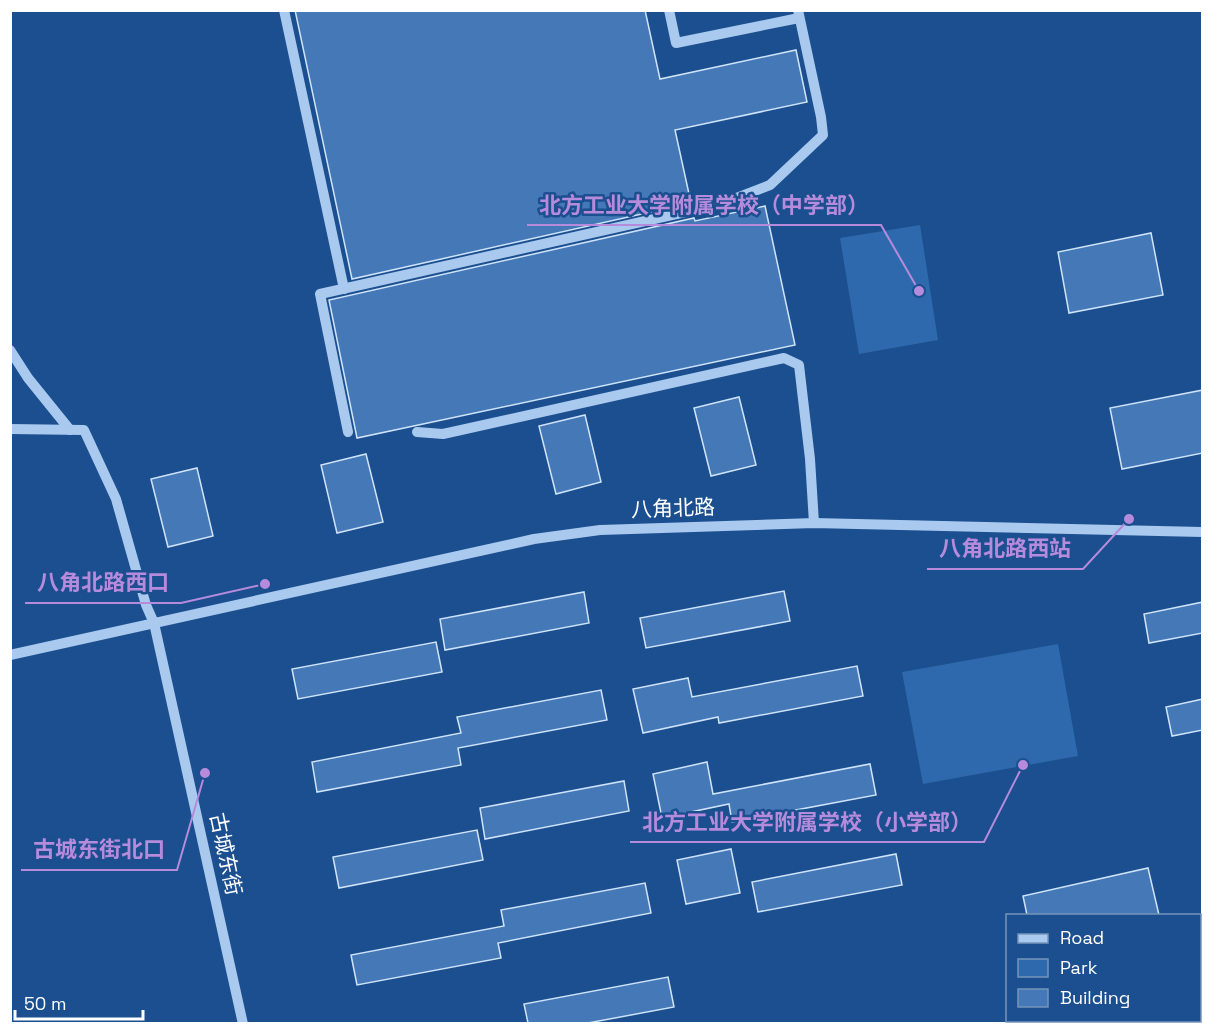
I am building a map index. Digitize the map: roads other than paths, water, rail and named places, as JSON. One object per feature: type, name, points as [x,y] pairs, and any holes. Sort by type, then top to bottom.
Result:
[{"type":"street","points":[[284,10],[344,289]]},
{"type":"street","points":[[348,432],[320,294],[721,204],[770,184],[823,135],[822,117],[798,14],[676,43],[669,10]]},
{"type":"street","points":[[10,350],[28,378],[70,430]]},
{"type":"street","points":[[417,432],[443,434],[784,358],[799,365],[810,459],[814,523]]},
{"type":"street","points":[[10,429],[70,430]]},
{"type":"street","name":"古城东街","points":[[70,430],[84,430],[116,499],[146,605],[154,623],[243,1023]]},
{"type":"street","name":"八角北路","points":[[10,655],[534,539],[600,530],[814,523],[1203,532]]},
{"type":"place","name":"北方工业大学附属学校（中学部）","points":[[919,291]]},
{"type":"place","name":"八角北路西站","points":[[1129,519]]},
{"type":"place","name":"八角北路西口","points":[[265,584]]},
{"type":"place","name":"北方工业大学附属学校（小学部）","points":[[1023,765]]},
{"type":"place","name":"古城东街北口","points":[[205,773]]}]
